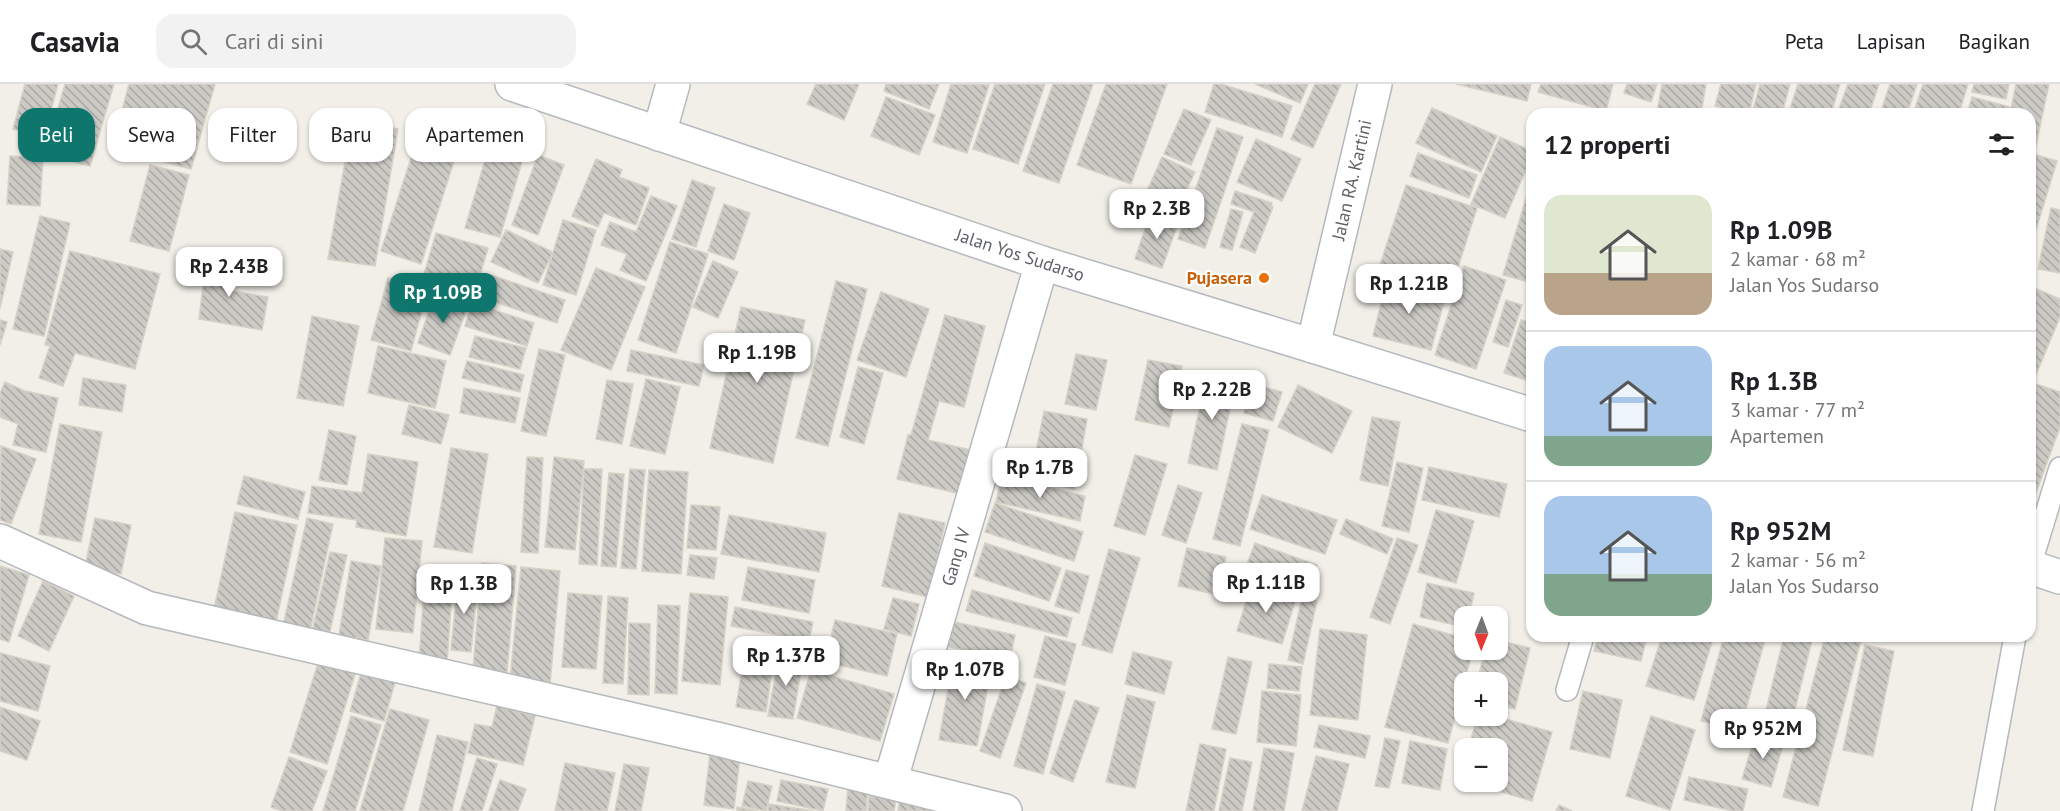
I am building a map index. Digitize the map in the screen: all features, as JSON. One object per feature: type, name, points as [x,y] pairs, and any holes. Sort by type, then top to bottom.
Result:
[{"type":"street","name":"Jalan Yos Sudarso","points":[[512,84],[1042,263],[1526,413]]},
{"type":"street","points":[[659,134],[673,84]]},
{"type":"street","name":"Jalan RA. Kartini","points":[[1313,346],[1375,84]]},
{"type":"street","name":"Gang IV","points":[[890,782],[1042,263]]},
{"type":"street","points":[[0,541],[147,608],[721,740],[1005,811]]},
{"type":"street","points":[[2036,569],[2060,577]]},
{"type":"lane","points":[[2036,547],[2060,468]]},
{"type":"lane","points":[[1567,690],[1581,642]]},
{"type":"lane","points":[[1983,811],[2014,642]]},
{"type":"building","points":[[25,84],[58,84],[52,108],[19,108]]},
{"type":"building","points":[[65,84],[114,84],[95,149],[95,108],[58,108]]},
{"type":"building","points":[[129,84],[215,84],[196,151],[196,108],[123,108]]},
{"type":"building","points":[[816,84],[859,84],[844,120],[807,104]]},
{"type":"building","points":[[886,84],[939,84],[929,109],[884,91]]},
{"type":"building","points":[[951,84],[989,85],[967,153],[933,142]]},
{"type":"building","points":[[995,84],[1045,84],[1018,164],[973,149]]},
{"type":"building","points":[[1053,84],[1093,84],[1059,183],[1023,171]]},
{"type":"building","points":[[1106,84],[1167,84],[1131,184],[1077,165]]},
{"type":"building","points":[[1214,84],[1221,84],[1292,106],[1282,137],[1205,112]]},
{"type":"building","points":[[1255,84],[1308,84],[1300,103]]},
{"type":"building","points":[[1315,84],[1341,84],[1313,148],[1291,139]]},
{"type":"building","points":[[1456,84],[1531,84],[1527,101]]},
{"type":"building","points":[[1541,84],[1613,84],[1607,108],[1595,108],[1538,92]]},
{"type":"building","points":[[1627,84],[1657,84],[1651,102],[1624,93]]},
{"type":"building","points":[[1662,84],[1706,84],[1702,108],[1658,108]]},
{"type":"building","points":[[1721,84],[1756,84],[1750,108],[1715,106]]},
{"type":"building","points":[[1760,84],[1790,84],[1784,108],[1754,108]]},
{"type":"building","points":[[1798,84],[1840,84],[1833,108],[1790,108]]},
{"type":"building","points":[[1848,84],[1879,84],[1871,108],[1839,108]]},
{"type":"building","points":[[1890,84],[1917,84],[1909,108],[1882,108]]},
{"type":"building","points":[[1923,84],[1968,84],[1961,108],[1915,108]]},
{"type":"building","points":[[1974,84],[2009,84],[2006,99],[1972,92]]},
{"type":"building","points":[[2016,84],[2049,84],[2036,145],[2036,108],[2011,108]]},
{"type":"building","points":[[886,97],[935,115],[919,155],[871,136]]},
{"type":"building","points":[[1972,97],[2010,107],[2010,108],[1969,108]]},
{"type":"building","points":[[1432,108],[1497,136],[1481,172],[1416,143]]},
{"type":"building","points":[[1184,109],[1211,120],[1191,165],[1164,154]]},
{"type":"building","points":[[18,110],[18,130],[13,129]]},
{"type":"building","points":[[393,128],[398,129],[393,159]]},
{"type":"building","points":[[1217,128],[1243,137],[1205,248],[1178,239]]},
{"type":"building","points":[[1500,137],[1526,148],[1526,170],[1505,218],[1471,204]]},
{"type":"building","points":[[1256,139],[1301,159],[1282,201],[1237,182]]},
{"type":"building","points":[[1418,153],[1477,175],[1469,198],[1410,176]]},
{"type":"building","points":[[2036,155],[2057,161],[2036,230]]},
{"type":"building","points":[[10,156],[18,156],[18,162],[43,162],[40,206],[7,204]]},
{"type":"building","points":[[1162,157],[1195,172],[1175,214],[1143,200]]},
{"type":"building","points":[[545,158],[564,165],[538,235],[512,225],[535,162],[545,162]]},
{"type":"building","points":[[596,159],[622,170],[619,177],[649,188],[636,225],[604,213],[598,227],[572,216]]},
{"type":"building","points":[[75,162],[91,162],[90,166]]},
{"type":"building","points":[[165,162],[193,162],[191,169]]},
{"type":"building","points":[[345,162],[392,162],[375,266],[328,259]]},
{"type":"building","points":[[410,162],[454,162],[421,264],[381,251]]},
{"type":"building","points":[[484,162],[522,162],[500,237],[465,228]]},
{"type":"building","points":[[150,165],[189,175],[169,251],[130,241]]},
{"type":"building","points":[[692,180],[715,188],[696,247],[672,239]]},
{"type":"building","points":[[1406,185],[1477,208],[1451,289],[1380,265]]},
{"type":"building","points":[[1235,191],[1272,203],[1271,207],[1273,207],[1255,253],[1240,247],[1254,212],[1231,204]]},
{"type":"building","points":[[651,196],[677,206],[646,281],[620,270],[627,254],[601,245],[610,222],[636,232]]},
{"type":"building","points":[[1526,198],[1526,281],[1503,275]]},
{"type":"building","points":[[724,204],[750,213],[734,260],[708,251]]},
{"type":"building","points":[[2051,208],[2060,210],[2060,273],[2038,269]]},
{"type":"building","points":[[1231,209],[1243,212],[1232,250],[1220,247]]},
{"type":"building","points":[[1151,211],[1179,221],[1162,268],[1135,259]]},
{"type":"building","points":[[40,216],[70,223],[44,336],[13,329]]},
{"type":"building","points":[[563,220],[596,230],[576,295],[543,285]]},
{"type":"building","points":[[506,230],[553,252],[538,283],[491,262]]},
{"type":"building","points":[[436,233],[488,248],[474,296],[422,281]]},
{"type":"building","points":[[670,242],[708,254],[676,353],[638,340]]},
{"type":"building","points":[[0,249],[13,252],[0,308]]},
{"type":"building","points":[[70,251],[160,274],[135,369],[75,353],[63,386],[39,378],[50,346],[45,345]]},
{"type":"building","points":[[207,253],[230,256],[226,290],[268,297],[262,330],[199,319]]},
{"type":"building","points":[[713,261],[738,272],[718,318],[693,307]]},
{"type":"building","points":[[1464,266],[1506,280],[1476,369],[1435,355]]},
{"type":"building","points":[[596,268],[645,287],[611,370],[561,350]]},
{"type":"building","points":[[491,275],[565,300],[557,323],[483,298]]},
{"type":"building","points":[[388,278],[428,288],[411,351],[371,340]]},
{"type":"building","points":[[1387,279],[1446,294],[1431,350],[1373,336]]},
{"type":"building","points":[[836,281],[867,289],[828,446],[796,438]]},
{"type":"building","points":[[2036,289],[2060,299],[2060,317],[2036,375]]},
{"type":"building","points":[[881,292],[929,309],[906,377],[857,360]]},
{"type":"building","points":[[435,293],[468,305],[450,355],[418,343]]},
{"type":"building","points":[[1506,300],[1522,305],[1508,347],[1493,342]]},
{"type":"building","points":[[472,303],[534,323],[527,346],[465,326]]},
{"type":"building","points":[[741,307],[805,320],[773,463],[710,448]]},
{"type":"building","points":[[945,315],[985,326],[964,407],[939,401],[928,440],[975,451],[965,495],[897,479],[908,435],[911,435]]},
{"type":"building","points":[[312,316],[359,326],[343,406],[297,398]]},
{"type":"building","points":[[0,320],[7,322],[0,345]]},
{"type":"building","points":[[1521,320],[1526,321],[1526,380],[1504,373]]},
{"type":"building","points":[[475,336],[526,348],[520,369],[469,357]]},
{"type":"building","points":[[378,346],[446,361],[435,408],[368,393]]},
{"type":"building","points":[[539,349],[565,355],[546,436],[521,431]]},
{"type":"building","points":[[631,350],[704,365],[699,386],[627,371]]},
{"type":"building","points":[[1076,354],[1107,360],[1096,410],[1065,404]]},
{"type":"building","points":[[1148,360],[1182,366],[1169,427],[1135,420]]},
{"type":"building","points":[[467,361],[524,375],[520,392],[462,378]]},
{"type":"building","points":[[858,367],[883,373],[864,444],[840,437]]},
{"type":"building","points":[[1207,373],[1236,380],[1217,470],[1188,463]]},
{"type":"building","points":[[83,378],[126,385],[122,412],[79,405]]},
{"type":"building","points":[[646,379],[680,387],[665,454],[630,446]]},
{"type":"building","points":[[607,380],[633,384],[622,444],[596,439]]},
{"type":"building","points":[[5,382],[25,391],[58,398],[46,452],[13,445],[18,424],[0,417],[0,393]]},
{"type":"building","points":[[1252,384],[1282,392],[1273,421],[1244,413]]},
{"type":"building","points":[[2036,384],[2060,392],[2060,427],[2036,493]]},
{"type":"building","points":[[1298,385],[1352,411],[1332,453],[1278,427]]},
{"type":"building","points":[[464,388],[520,398],[515,423],[460,413]]},
{"type":"building","points":[[409,405],[449,415],[441,444],[402,434]]},
{"type":"building","points":[[1044,411],[1087,419],[1080,460],[1036,452]]},
{"type":"building","points":[[1372,417],[1400,422],[1388,486],[1360,480]]},
{"type":"building","points":[[60,424],[102,432],[81,542],[39,534]]},
{"type":"building","points":[[1242,424],[1269,430],[1240,546],[1213,539]]},
{"type":"building","points":[[329,430],[356,436],[347,485],[319,480]]},
{"type":"building","points":[[1,446],[36,459],[11,524],[0,520]]},
{"type":"building","points":[[451,448],[488,454],[472,553],[434,547]]},
{"type":"building","points":[[368,454],[418,462],[406,536],[356,527],[357,520],[308,513],[312,486],[362,493]]},
{"type":"building","points":[[1033,455],[1079,469],[1074,489],[1027,476]]},
{"type":"building","points":[[1135,455],[1167,464],[1145,535],[1114,526]]},
{"type":"building","points":[[527,457],[543,458],[538,553],[521,552]]},
{"type":"building","points":[[554,457],[584,461],[575,550],[545,547]]},
{"type":"building","points":[[1397,462],[1423,468],[1409,532],[1382,526]]},
{"type":"building","points":[[1429,467],[1507,484],[1499,517],[1422,500]]},
{"type":"building","points":[[584,469],[602,469],[597,565],[579,564]]},
{"type":"building","points":[[630,469],[645,470],[636,569],[621,568]]},
{"type":"building","points":[[649,470],[688,472],[681,574],[642,571]]},
{"type":"building","points":[[609,473],[624,474],[616,567],[601,566]]},
{"type":"building","points":[[244,476],[305,492],[298,519],[237,504]]},
{"type":"building","points":[[1002,476],[1085,496],[1080,521],[996,502]]},
{"type":"building","points":[[1178,485],[1202,493],[1186,543],[1162,535]]},
{"type":"building","points":[[1262,495],[1337,520],[1325,554],[1250,529]]},
{"type":"building","points":[[995,503],[1083,532],[1074,561],[985,532]]},
{"type":"building","points":[[691,505],[720,507],[716,550],[687,548]]},
{"type":"building","points":[[1436,510],[1474,521],[1456,583],[1418,572]]},
{"type":"building","points":[[235,512],[297,525],[276,622],[214,609]]},
{"type":"building","points":[[899,513],[945,523],[928,597],[882,586]]},
{"type":"building","points":[[729,515],[826,533],[819,572],[721,554]]},
{"type":"building","points":[[95,518],[131,525],[121,574],[85,567]]},
{"type":"building","points":[[307,518],[333,524],[310,631],[283,626]]},
{"type":"building","points":[[1346,519],[1393,539],[1387,554],[1340,534]]},
{"type":"building","points":[[385,538],[422,541],[413,633],[376,629]]},
{"type":"building","points":[[1397,538],[1418,545],[1390,624],[1370,617]]},
{"type":"building","points":[[985,543],[1061,568],[1049,601],[974,576]]},
{"type":"building","points":[[1255,543],[1317,565],[1307,594],[1244,572]]},
{"type":"building","points":[[1187,548],[1226,557],[1218,595],[1178,586]]},
{"type":"building","points":[[1109,549],[1140,558],[1112,653],[1082,645]]},
{"type":"building","points":[[330,552],[347,555],[328,640],[311,636]]},
{"type":"building","points":[[690,555],[717,558],[714,579],[687,575]]},
{"type":"building","points":[[351,561],[381,566],[368,640],[339,635]]},
{"type":"building","points":[[482,563],[516,566],[507,672],[473,669]]},
{"type":"building","points":[[0,566],[29,575],[9,642],[0,639]]},
{"type":"building","points":[[521,567],[560,571],[550,684],[510,680]]},
{"type":"building","points":[[748,567],[815,580],[809,613],[742,600]]},
{"type":"building","points":[[1066,570],[1089,576],[1079,613],[1055,606]]},
{"type":"building","points":[[425,575],[453,577],[447,663],[419,662]]},
{"type":"building","points":[[458,578],[478,580],[471,652],[451,650]]},
{"type":"building","points":[[43,581],[74,596],[49,651],[18,636]]},
{"type":"building","points":[[1427,583],[1474,593],[1471,606],[1454,606],[1454,625],[1420,617]]},
{"type":"building","points":[[1251,585],[1296,598],[1282,644],[1237,631]]},
{"type":"building","points":[[972,590],[1072,618],[1067,637],[966,611]]},
{"type":"building","points":[[568,593],[602,596],[596,669],[562,667]]},
{"type":"building","points":[[690,593],[728,597],[720,685],[682,681]]},
{"type":"building","points":[[608,596],[628,598],[623,684],[603,683]]},
{"type":"building","points":[[893,598],[919,604],[911,636],[884,629]]},
{"type":"building","points":[[1302,598],[1317,601],[1303,664],[1288,660]]},
{"type":"building","points":[[658,605],[680,606],[677,694],[655,693]]},
{"type":"building","points":[[735,607],[813,622],[809,641],[731,626]]},
{"type":"building","points":[[835,620],[897,634],[887,676],[825,662]]},
{"type":"building","points":[[950,621],[1015,635],[1010,659],[945,646]]},
{"type":"building","points":[[629,623],[650,624],[649,695],[628,694]]},
{"type":"building","points":[[1413,624],[1454,635],[1454,660],[1470,660],[1467,672],[1454,672],[1454,721],[1448,743],[1385,727]]},
{"type":"building","points":[[1320,629],[1367,635],[1358,720],[1310,715]]},
{"type":"building","points":[[1045,636],[1076,644],[1065,685],[1034,677]]},
{"type":"building","points":[[1596,642],[1646,642],[1641,661],[1594,651]]},
{"type":"building","points":[[1660,642],[1712,642],[1694,700],[1646,686]]},
{"type":"building","points":[[1722,642],[1764,642],[1740,731],[1701,721]]},
{"type":"building","points":[[1783,642],[1812,642],[1789,734],[1762,727]]},
{"type":"building","points":[[1823,642],[1860,642],[1818,806],[1783,797]]},
{"type":"building","points":[[1508,643],[1530,648],[1515,709],[1508,707],[1508,672],[1480,672],[1482,660],[1508,660]]},
{"type":"building","points":[[746,644],[775,649],[766,712],[736,707]]},
{"type":"building","points":[[1865,645],[1894,651],[1873,756],[1843,750]]},
{"type":"building","points":[[1133,652],[1172,662],[1164,694],[1125,684]]},
{"type":"building","points":[[0,653],[50,666],[38,711],[0,701]]},
{"type":"building","points":[[779,655],[803,659],[793,719],[768,716]]},
{"type":"building","points":[[954,656],[992,663],[977,746],[939,740]]},
{"type":"building","points":[[320,657],[357,668],[327,764],[290,752]]},
{"type":"building","points":[[1228,657],[1252,662],[1236,734],[1212,729]]},
{"type":"building","points":[[364,663],[398,672],[384,721],[350,711]]},
{"type":"building","points":[[1269,664],[1302,667],[1299,691],[1267,688]]},
{"type":"building","points":[[811,670],[894,694],[880,741],[797,718]]},
{"type":"building","points":[[1006,676],[1026,683],[1000,758],[980,751]]},
{"type":"building","points":[[1037,684],[1065,692],[1043,774],[1014,766]]},
{"type":"building","points":[[1262,691],[1301,695],[1296,746],[1257,742]]},
{"type":"building","points":[[1583,691],[1622,700],[1610,758],[1570,749]]},
{"type":"building","points":[[1127,695],[1155,702],[1135,788],[1106,782]]},
{"type":"building","points":[[1075,700],[1099,708],[1073,782],[1050,773]]},
{"type":"building","points":[[497,706],[535,716],[523,765],[468,753],[475,724],[492,727]]},
{"type":"building","points":[[0,707],[40,721],[27,760],[0,751]]},
{"type":"building","points":[[390,709],[429,720],[403,811],[360,811]]},
{"type":"building","points":[[351,716],[381,725],[355,811],[323,811]]},
{"type":"building","points":[[1651,716],[1695,730],[1670,810],[1626,796]]},
{"type":"building","points":[[1508,720],[1552,732],[1532,801],[1501,792],[1508,792],[1508,738],[1471,738],[1475,726],[1508,726]]},
{"type":"building","points":[[1319,725],[1370,736],[1365,758],[1314,747]]},
{"type":"building","points":[[1756,732],[1784,741],[1771,787],[1742,779]]},
{"type":"building","points":[[437,735],[468,742],[452,811],[419,811]]},
{"type":"building","points":[[1385,738],[1400,741],[1389,788],[1375,786]]},
{"type":"building","points":[[1410,741],[1447,749],[1440,790],[1402,783]]},
{"type":"building","points":[[1200,744],[1226,749],[1214,811],[1186,811]]},
{"type":"building","points":[[1264,748],[1294,753],[1284,811],[1253,811]]},
{"type":"building","points":[[710,754],[740,757],[734,809],[704,805]]},
{"type":"building","points":[[1316,756],[1349,764],[1337,811],[1302,811]]},
{"type":"building","points":[[289,757],[327,771],[312,811],[282,811],[271,807]]},
{"type":"building","points":[[477,758],[497,764],[482,811],[460,811]]},
{"type":"building","points":[[1230,758],[1252,762],[1242,811],[1219,811]]},
{"type":"building","points":[[565,763],[615,773],[607,811],[555,811]]},
{"type":"building","points":[[624,764],[649,768],[641,811],[615,811]]},
{"type":"building","points":[[1689,777],[1748,789],[1743,811],[1733,811],[1684,800]]},
{"type":"building","points":[[500,780],[526,789],[518,811],[489,811]]},
{"type":"building","points":[[781,780],[828,789],[823,811],[777,801]]},
{"type":"building","points":[[748,781],[772,786],[766,811],[742,806]]},
{"type":"building","points":[[848,785],[868,786],[866,811],[846,811]]},
{"type":"building","points":[[901,792],[936,797],[934,811],[898,811]]},
{"type":"building","points":[[869,796],[896,800],[894,811],[868,811]]},
{"type":"building","points":[[769,804],[814,811],[768,811]]},
{"type":"building","points":[[1559,805],[1572,811],[1556,811]]},
{"type":"building","points":[[737,807],[758,811],[737,811]]},
{"type":"place","name":"Pujasera","points":[[1264,278]]}]
